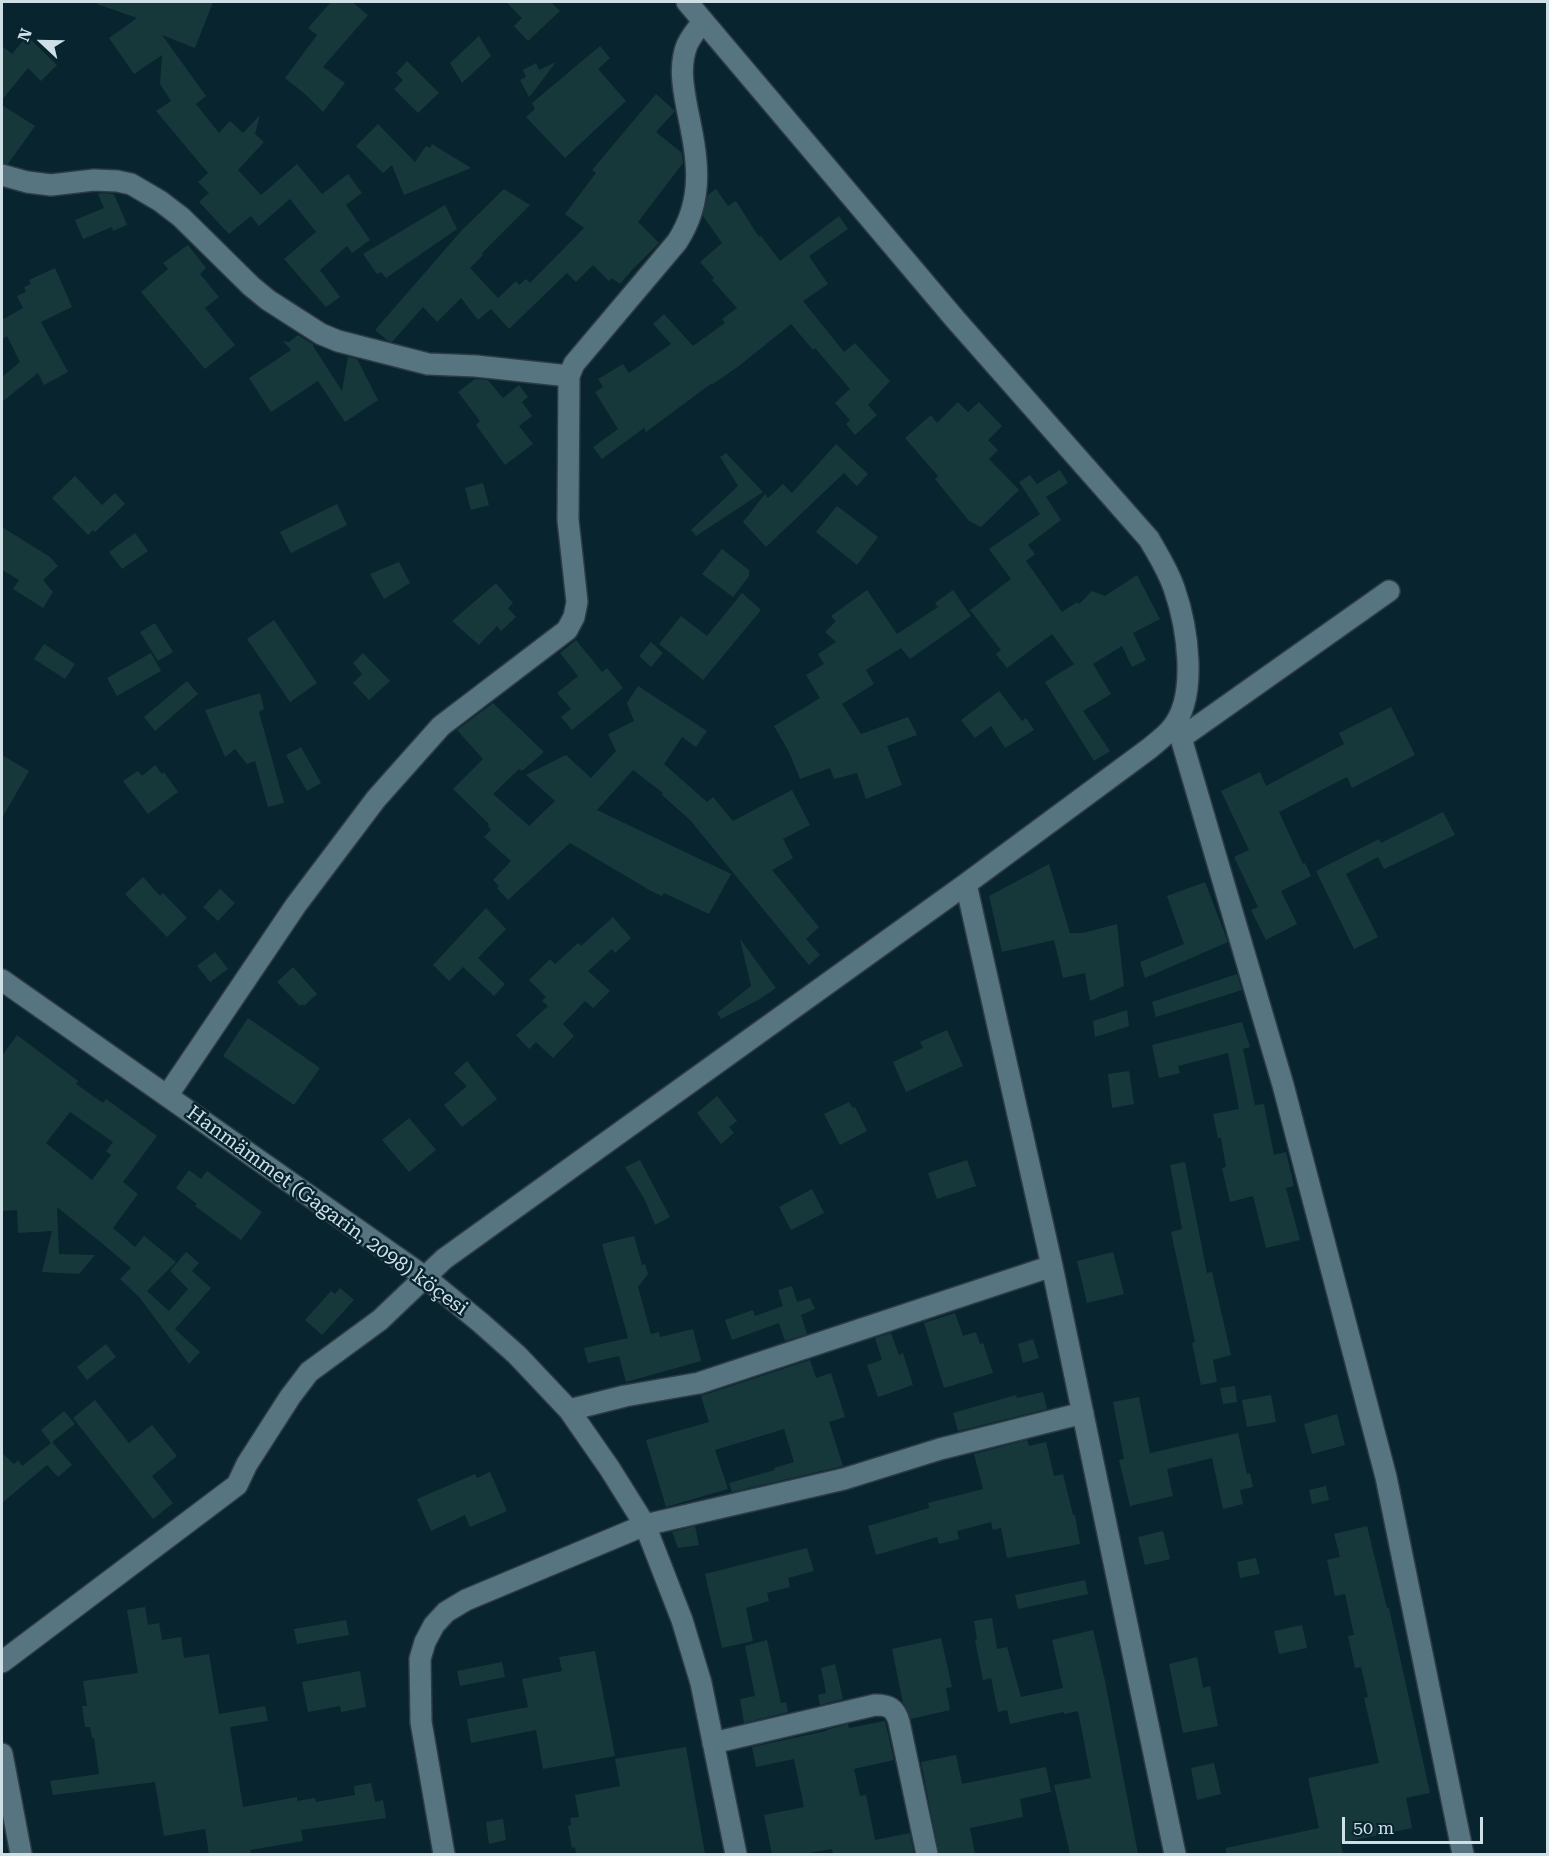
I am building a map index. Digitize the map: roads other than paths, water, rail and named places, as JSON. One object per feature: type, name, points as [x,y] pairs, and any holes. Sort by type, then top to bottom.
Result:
[{"type":"street","points":[[2,1662],[237,1485],[247,1464],[309,1372],[380,1320],[444,1259],[966,884],[1150,748],[1172,729],[1183,708],[1188,679],[1188,649],[1183,617],[1164,564],[1149,539],[955,319],[687,2]]},
{"type":"street","points":[[167,1096],[296,906],[376,799],[441,726],[567,630],[574,617],[577,602],[568,520],[569,376],[574,364],[688,226],[693,210],[698,164],[682,72],[688,42],[703,22]]},
{"type":"street","points":[[2,175],[27,182],[51,185],[94,180],[117,180],[130,184],[160,201],[181,217],[268,300],[321,334],[338,341],[428,364],[476,366],[569,376]]},
{"type":"street","points":[[1389,591],[1181,738],[1283,1085],[1386,1477],[1463,1854]]},
{"type":"street","points":[[966,884],[1052,1266],[1175,1854]]},
{"type":"street","name":"Hanmämmet (Gagarin, 2098) köçesi","points":[[2,980],[425,1277],[517,1355],[569,1410],[645,1525],[682,1620],[701,1683],[736,1854]]},
{"type":"street","points":[[569,1410],[625,1396],[699,1383],[1052,1266]]},
{"type":"street","points":[[444,1854],[421,1722],[420,1659],[425,1642],[434,1625],[446,1612],[466,1600],[645,1525],[844,1479],[940,1449],[1083,1413]]},
{"type":"street","points":[[713,1743],[875,1705],[890,1707],[896,1713],[899,1722],[927,1854]]},
{"type":"street","points":[[2,1754],[21,1854]]}]
